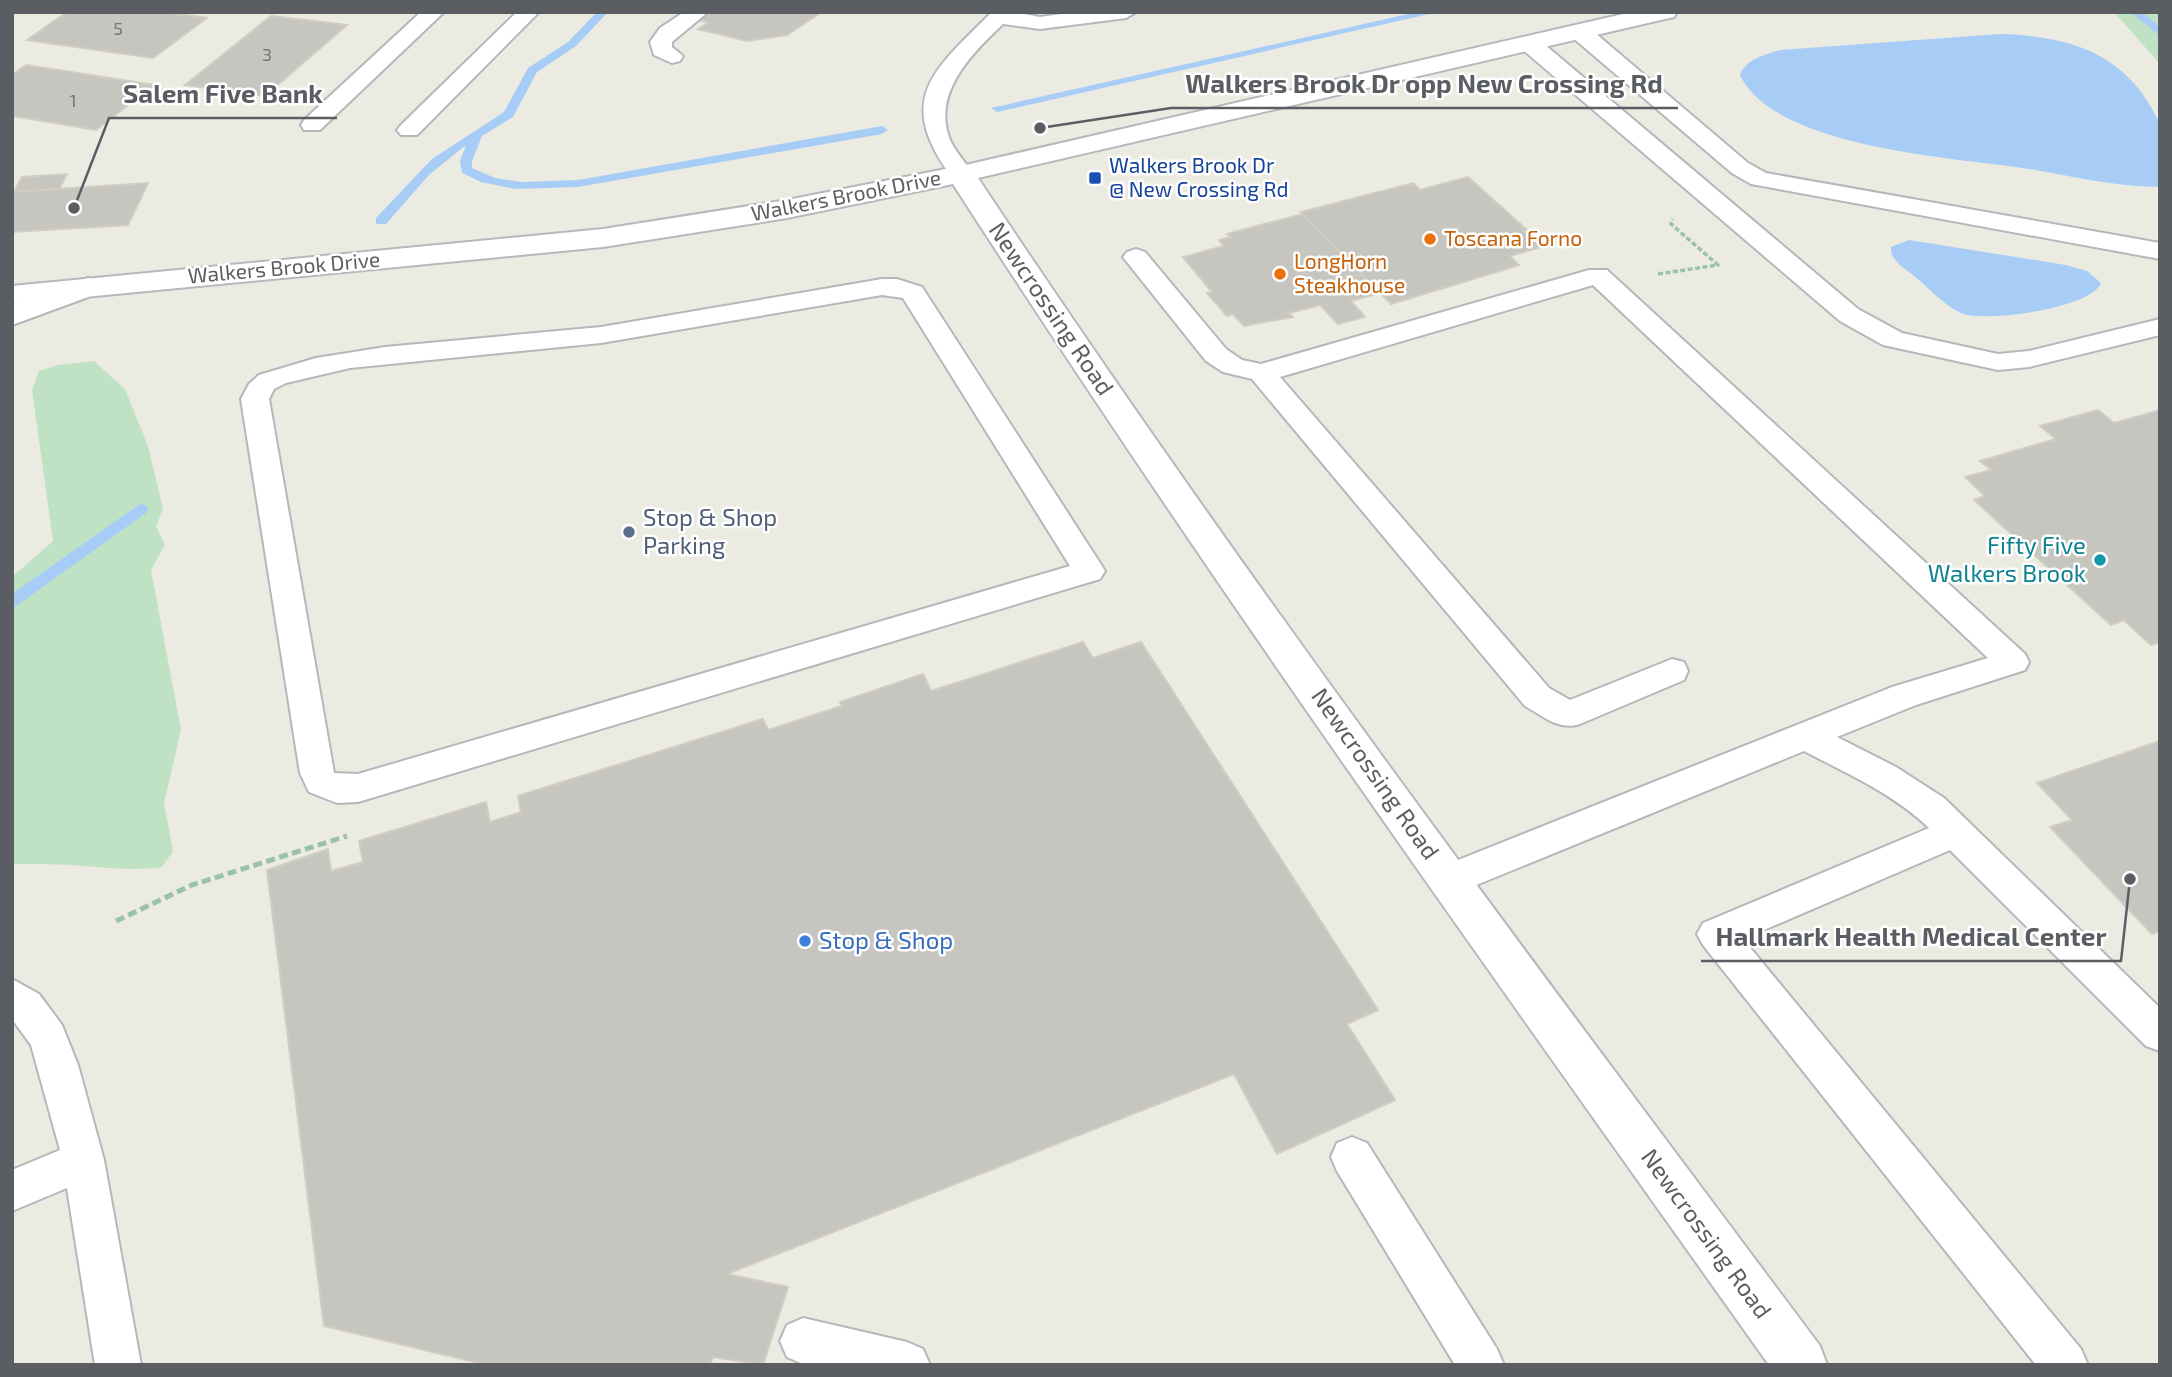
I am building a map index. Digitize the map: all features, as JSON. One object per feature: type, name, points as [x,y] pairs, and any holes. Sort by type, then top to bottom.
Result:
[{"type":"street","name":"Walkers Brook Drive","points":[[12,295],[603,238],[787,209],[961,174],[1665,12]]},
{"type":"street","name":"Newcrossing Road","points":[[961,174],[1065,333],[1451,879],[1801,1365]]},
{"type":"street","points":[[12,316],[88,287]]},
{"type":"lane","points":[[312,125],[434,12]]},
{"type":"lane","points":[[409,130],[529,12]]},
{"type":"lane","points":[[672,56],[662,50],[661,42],[668,33],[698,12]]},
{"type":"lane","points":[[961,174],[937,137],[933,112],[948,73],[974,38],[1001,15],[1040,23],[1126,12]]},
{"type":"lane","points":[[1580,32],[1754,177],[1778,184],[2160,251]]},
{"type":"lane","points":[[1530,44],[1849,315],[1893,339],[1974,359],[2009,361],[2160,327]]},
{"type":"lane","points":[[1689,179],[1740,168]]},
{"type":"lane","points":[[1136,257],[1216,355],[1233,366],[1262,373],[1598,275],[2013,662],[1904,696],[1451,879]]},
{"type":"lane","points":[[882,287],[906,289],[913,293],[1089,571],[358,788],[331,788],[321,782],[317,773],[256,398],[260,388],[278,376],[382,354],[559,340],[769,308],[882,287]]},
{"type":"lane","points":[[1262,373],[1537,696],[1568,715],[1672,671]]},
{"type":"lane","points":[[1805,736],[1884,777],[1931,807],[2160,1034]]},
{"type":"lane","points":[[1956,832],[1716,934],[2065,1365]]},
{"type":"lane","points":[[12,996],[25,1006],[48,1037],[83,1160],[118,1365]]},
{"type":"lane","points":[[1352,1157],[1481,1365]]},
{"type":"lane","points":[[12,1191],[83,1160]]},
{"type":"lane","points":[[803,1341],[907,1365]]},
{"type":"path","points":[[1610,286],[1718,265],[1671,224],[1674,217]]},
{"type":"path","points":[[116,921],[192,885],[268,861]]},
{"type":"green space","points":[[2114,12],[2160,12],[2160,64]]},
{"type":"green space","points":[[94,361],[125,389],[148,446],[163,509],[156,526],[165,545],[151,570],[181,730],[164,803],[173,851],[162,867],[132,869],[12,864],[12,577],[53,541],[32,390],[39,371],[58,365]]},
{"type":"water","points":[[2000,34],[2051,39],[2074,45],[2114,65],[2131,80],[2159,122],[2162,144],[2160,187],[2106,183],[1864,144],[1823,133],[1787,118],[1758,99],[1740,75],[1751,61],[1780,50]]},
{"type":"water","points":[[1909,240],[2066,265],[2087,271],[2101,283],[2094,292],[2079,300],[2038,311],[1995,316],[1964,314],[1944,302],[1895,259],[1891,247]]},
{"type":"building","points":[[67,12],[165,12],[207,18],[153,58],[27,40]]},
{"type":"building","points":[[713,12],[820,13],[787,35],[747,41],[698,29],[708,23],[700,20]]},
{"type":"building","points":[[271,16],[347,25],[265,96],[185,85]]},
{"type":"building","points":[[26,65],[154,85],[96,130],[12,116],[12,75]]},
{"type":"building","points":[[67,174],[59,189],[14,192],[22,177]]},
{"type":"building","name":"Toscana Forno","points":[[1468,177],[1527,230],[1523,231],[1541,247],[1510,256],[1519,265],[1391,304],[1301,212],[1413,183],[1420,190]]},
{"type":"building","points":[[148,183],[128,225],[12,232],[12,192]]},
{"type":"building","name":"LongHorn Steakhouse","points":[[1303,214],[1380,293],[1351,301],[1365,317],[1338,324],[1320,305],[1289,313],[1293,317],[1244,326],[1233,314],[1227,316],[1207,293],[1212,292],[1183,257],[1224,246],[1219,240],[1231,237],[1227,234]]},
{"type":"building","name":"Fifty Five Walkers Brook","points":[[2098,410],[2114,423],[2160,410],[2160,642],[2151,645],[2124,620],[2111,625],[1974,500],[1985,496],[1965,477],[1991,470],[1980,461],[2056,439],[2040,426]]},
{"type":"building","name":"Stop & Shop","points":[[1083,642],[1093,658],[1141,642],[1378,1010],[1347,1024],[1395,1100],[1277,1154],[1234,1074],[727,1274],[788,1287],[763,1365],[713,1357],[710,1365],[487,1365],[324,1326],[267,870],[328,849],[331,871],[363,862],[359,841],[486,802],[490,822],[521,812],[518,796],[763,719],[768,730],[842,706],[840,702],[923,674],[931,691]]},
{"type":"building","points":[[2160,741],[2160,931],[2152,934],[2050,827],[2072,820],[2037,783]]},
{"type":"waterway","points":[[477,134],[509,114],[532,70],[572,44],[603,12]]},
{"type":"waterway","points":[[997,108],[1433,12]]},
{"type":"waterway","points":[[2135,12],[2160,33]]},
{"type":"waterway","points":[[477,134],[466,161],[466,170],[500,183],[541,186],[616,178],[882,130]]},
{"type":"waterway","points":[[381,221],[437,161],[477,134]]},
{"type":"waterway","points":[[12,603],[140,509]]},
{"type":"place","name":"Walkers Brook Dr opp New Crossing Rd","points":[[1040,128]]},
{"type":"place","name":"Walkers Brook Dr @ New Crossing Rd","points":[[1095,178]]},
{"type":"place","name":"Salem Five Bank","points":[[74,208]]},
{"type":"place","name":"Toscana Forno","points":[[1430,239]]},
{"type":"place","name":"LongHorn Steakhouse","points":[[1280,274]]},
{"type":"place","name":"Stop & Shop Parking","points":[[629,532]]},
{"type":"place","name":"Fifty Five Walkers Brook","points":[[2100,560]]},
{"type":"place","name":"Hallmark Health Medical Center","points":[[2130,879]]},
{"type":"place","name":"Stop & Shop","points":[[805,941]]}]
